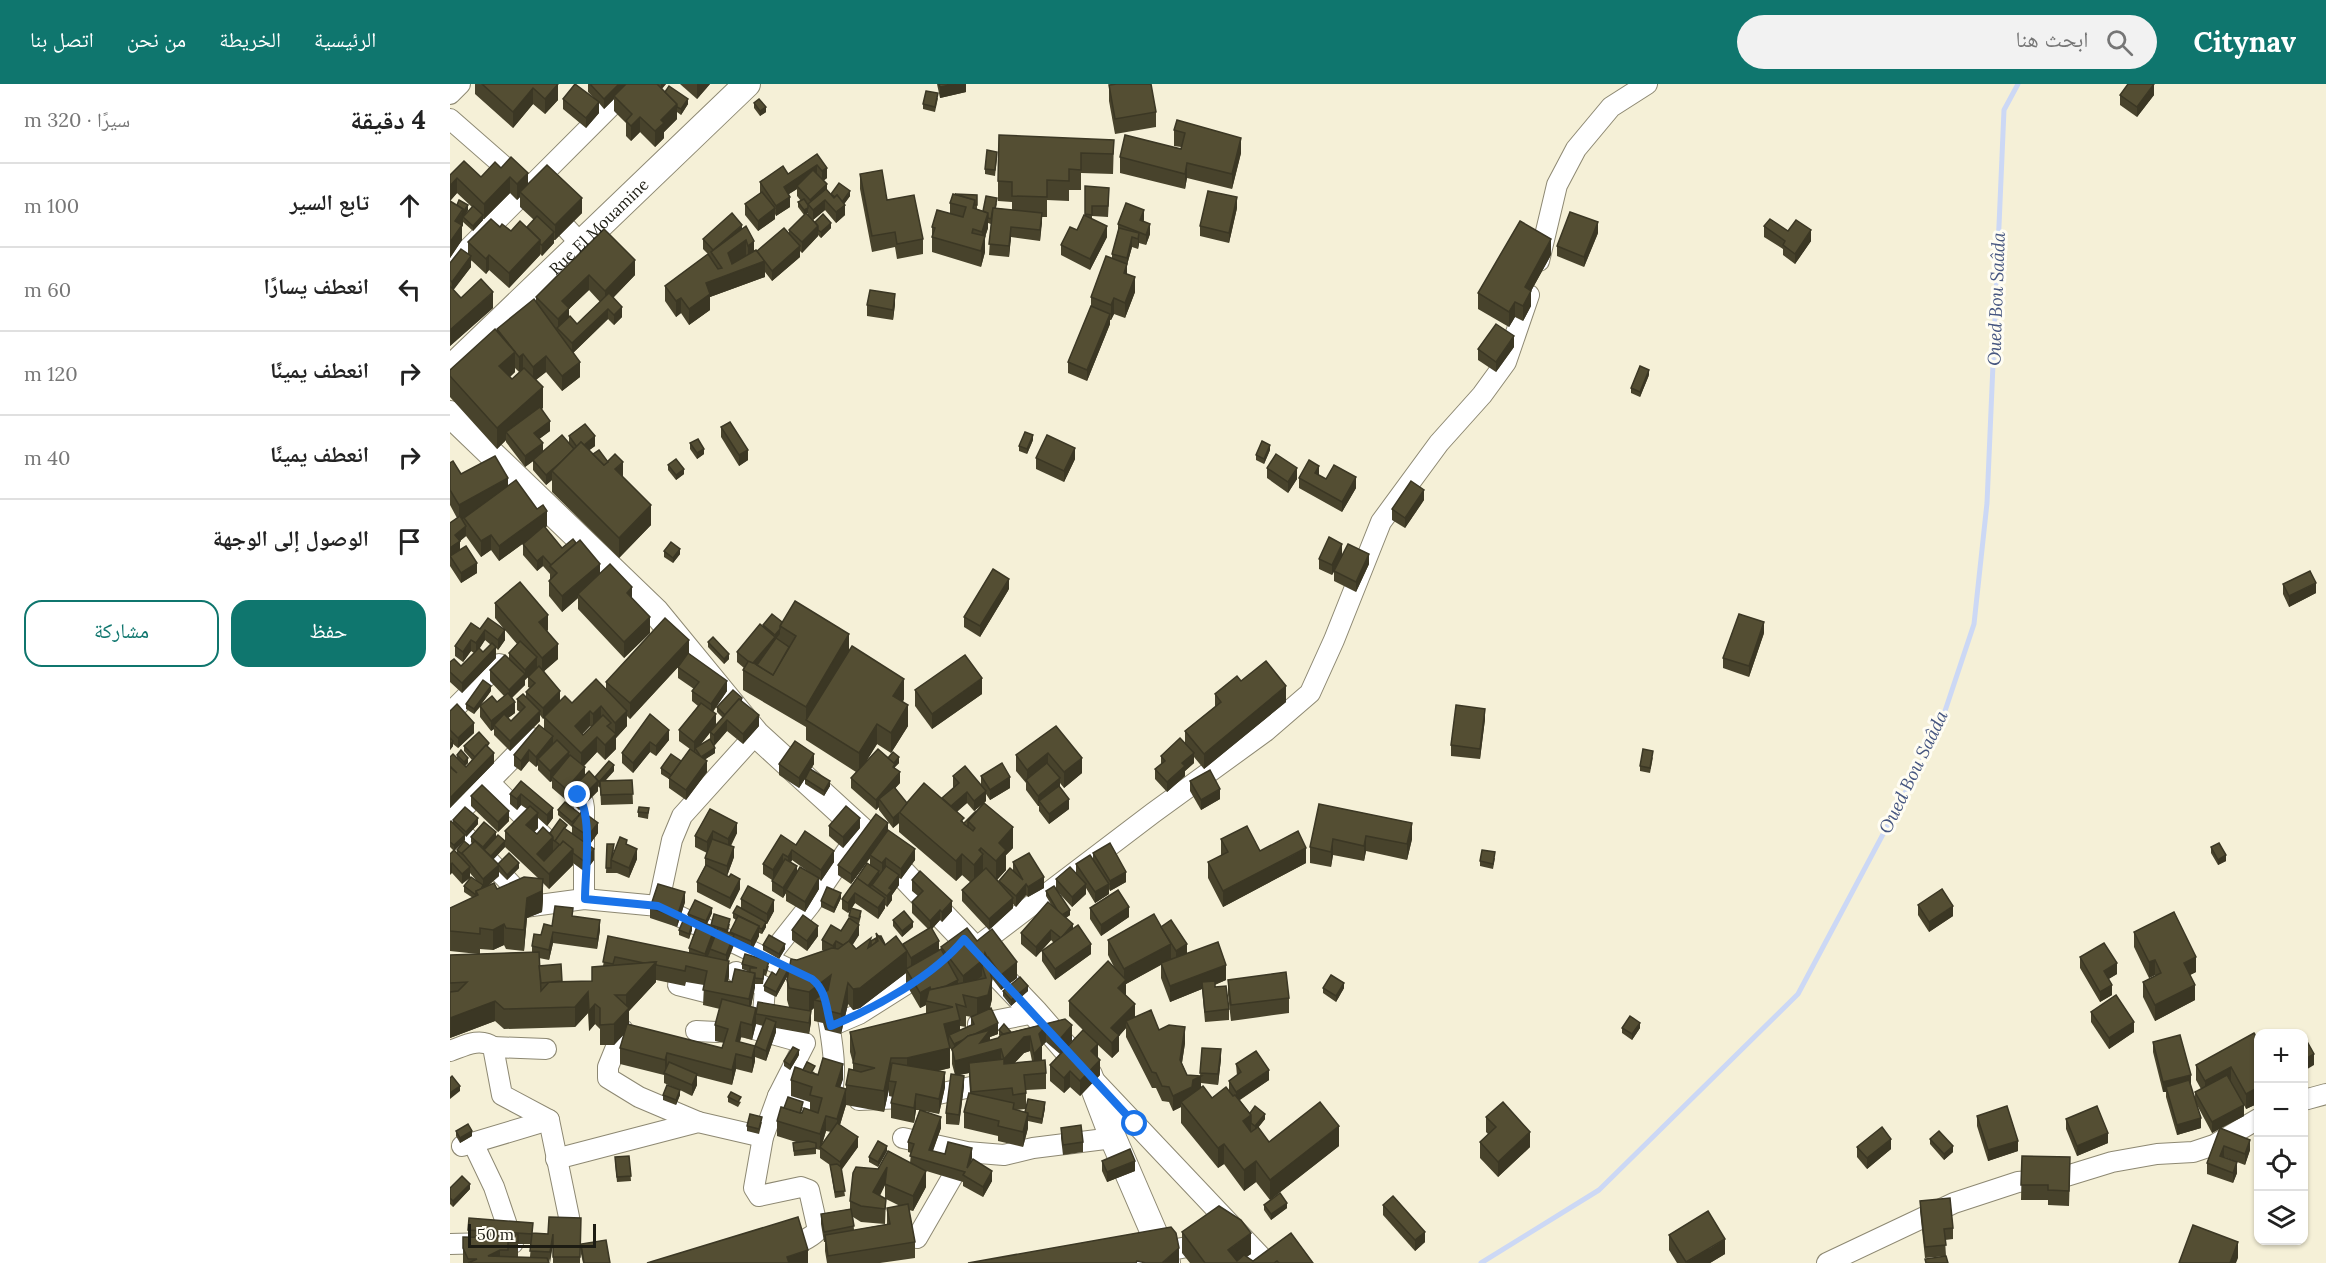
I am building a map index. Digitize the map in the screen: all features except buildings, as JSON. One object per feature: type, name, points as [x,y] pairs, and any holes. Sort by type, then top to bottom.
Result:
[{"type":"main road","name":"Rue El Mouamine","points":[[450,369],[747,84]]},
{"type":"main road","points":[[450,414],[516,493],[655,611],[756,734],[861,830],[960,951],[1035,1013],[1089,1075],[1113,1138],[1165,1258]]},
{"type":"street","points":[[450,94],[460,84]]},
{"type":"street","points":[[450,267],[633,84]]},
{"type":"street","points":[[831,1026],[876,1004],[960,951],[1257,738],[1310,693],[1334,640],[1381,522],[1439,443],[1482,395],[1506,362],[1524,314],[1557,185],[1576,149],[1611,107],[1647,84]]},
{"type":"street","points":[[450,119],[530,189],[580,243]]},
{"type":"street","points":[[450,712],[499,664]]},
{"type":"street","points":[[531,905],[450,822],[492,779],[535,748],[544,726]]},
{"type":"street","points":[[658,906],[672,840],[682,816],[756,734]]},
{"type":"street","points":[[480,761],[492,779],[585,879]]},
{"type":"street","points":[[555,770],[583,802],[585,899]]},
{"type":"street","points":[[768,958],[810,905],[861,830]]},
{"type":"street","points":[[498,913],[531,905],[585,899],[658,906],[819,985],[825,995],[831,1026],[834,1093],[823,1116],[815,1116],[778,1096]]},
{"type":"street","points":[[736,972],[765,987],[762,1031]]},
{"type":"street","points":[[678,985],[706,990],[732,999],[743,1026]]},
{"type":"street","points":[[834,1093],[861,1100],[924,1097],[985,1084],[978,1024],[972,1003]]},
{"type":"street","points":[[978,1024],[1035,1013]]},
{"type":"street","points":[[696,1031],[717,1032],[743,1026],[805,1043],[778,1096],[764,1137],[754,1179],[756,1194],[762,1196],[806,1188],[813,1200],[818,1230],[793,1254],[732,1263]]},
{"type":"street","points":[[623,1030],[608,1067],[608,1078],[639,1097],[698,1122],[764,1137]]},
{"type":"street","points":[[450,1051],[481,1041],[493,1047],[546,1048]]},
{"type":"street","points":[[493,1047],[502,1095],[549,1120]]},
{"type":"street","points":[[1089,1075],[1267,1263]]},
{"type":"street","points":[[2308,1099],[2326,1094]]},
{"type":"street","points":[[513,1243],[494,1187],[467,1145],[549,1120]]},
{"type":"street","points":[[549,1120],[569,1217]]},
{"type":"street","points":[[556,1159],[698,1122]]},
{"type":"street","points":[[1827,1263],[1954,1203],[2018,1182],[2060,1178],[2112,1162],[2157,1154],[2193,1152],[2214,1145],[2254,1122]]},
{"type":"street","points":[[903,1138],[967,1152],[1004,1155],[1033,1148],[1113,1138]]},
{"type":"street","points":[[917,1238],[967,1152]]},
{"type":"street","points":[[1100,1263],[1165,1258],[1241,1237]]},
{"type":"street","points":[[450,1244],[513,1243],[536,1239]]},
{"type":"waterway","name":"Oued Bou Saâda","points":[[1481,1263],[1599,1190],[1798,994],[1939,729],[1974,624],[1987,503],[2004,110],[2018,84]]},
{"type":"route","points":[[578,795],[583,802],[585,816],[585,899],[658,906],[812,979],[825,995],[831,1026],[859,1014],[911,983],[955,950],[964,939],[1035,1013],[1135,1124]]}]
